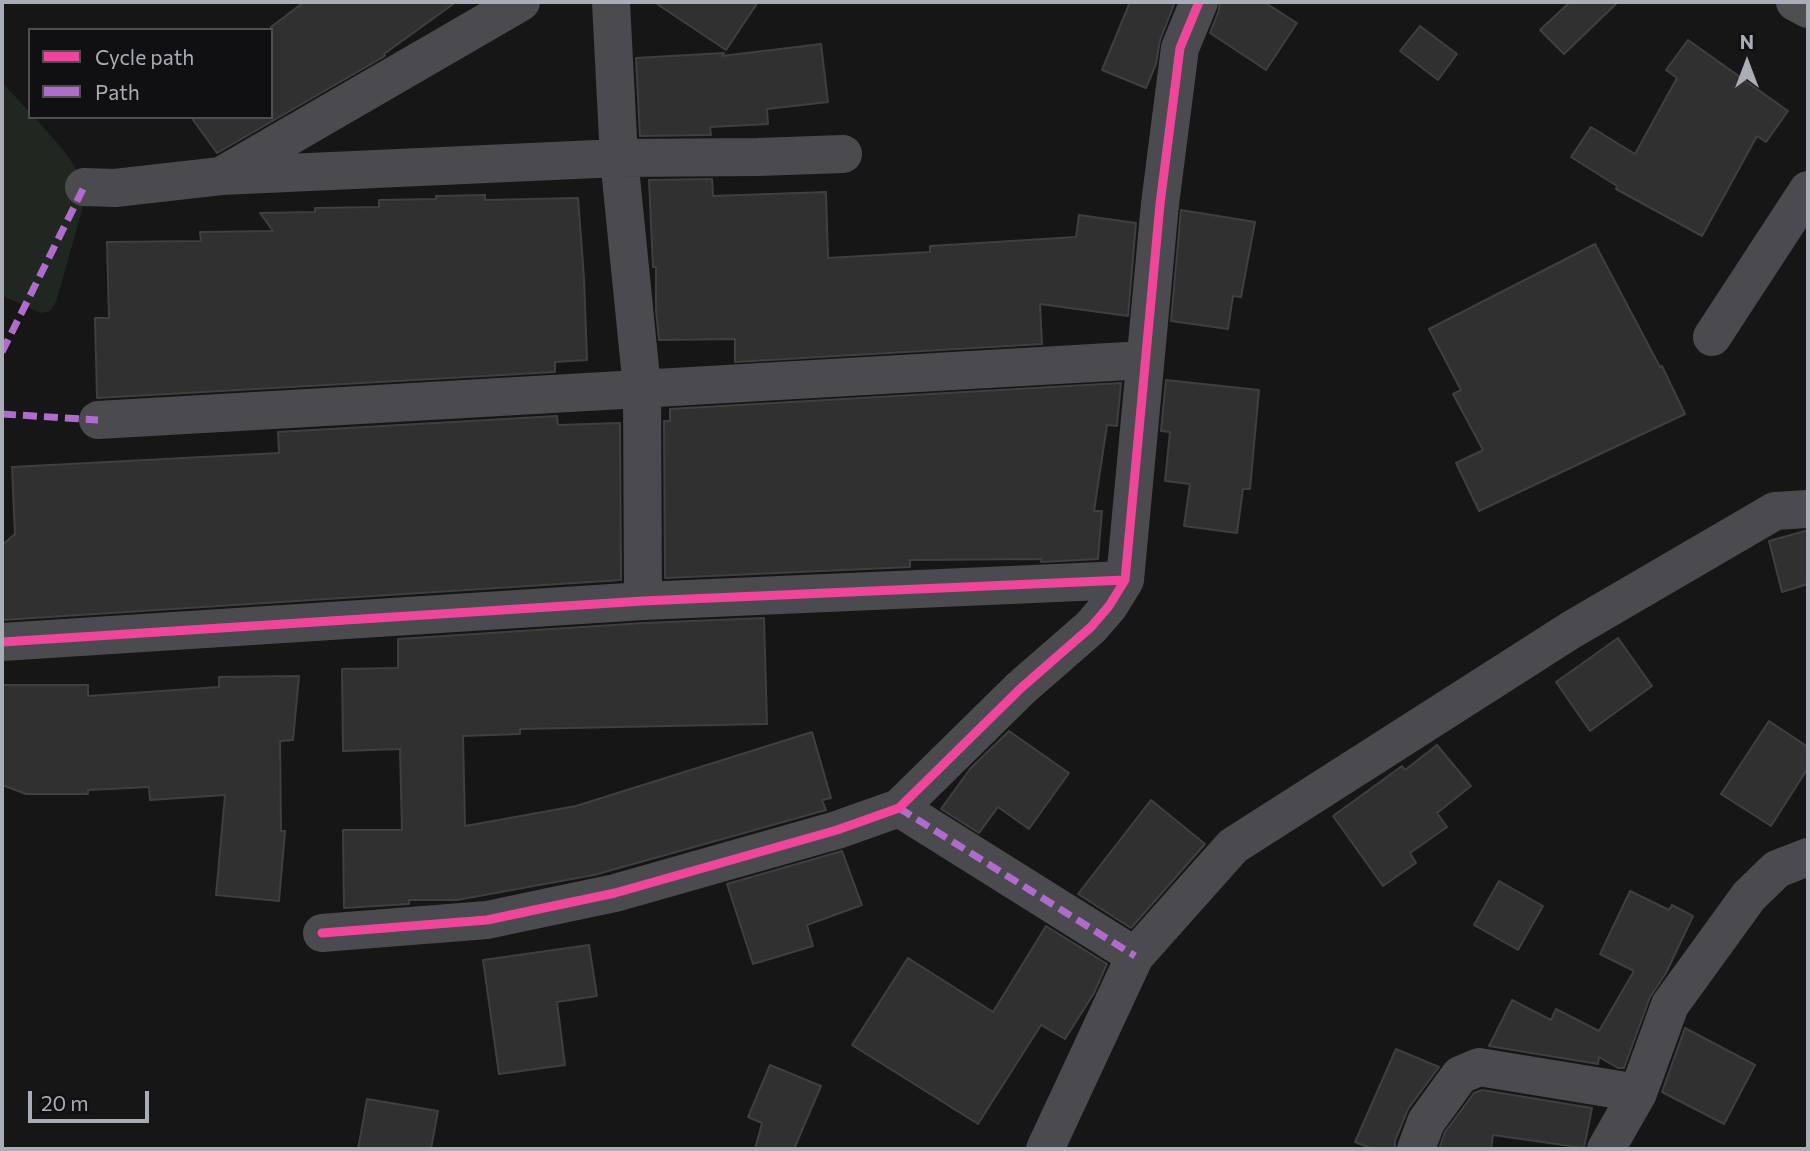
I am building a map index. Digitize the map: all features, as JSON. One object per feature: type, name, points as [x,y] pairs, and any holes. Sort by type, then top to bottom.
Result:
[{"type":"highway","points":[[1795,2],[1808,9]]},
{"type":"street","points":[[221,176],[521,2]]},
{"type":"street","points":[[611,2],[620,158],[642,388],[643,601]]},
{"type":"street","points":[[322,933],[487,920],[615,893],[837,830],[899,808],[1021,688],[1091,627],[1109,606],[1125,580],[1160,204],[1180,48],[1199,2]]},
{"type":"street","points":[[84,187],[115,188],[221,176],[620,158],[843,154]]},
{"type":"street","points":[[1712,337],[1808,190]]},
{"type":"street","points":[[98,420],[1145,360]]},
{"type":"street","points":[[1045,1149],[1135,956],[1233,846],[1571,630],[1774,511],[1808,509]]},
{"type":"street","points":[[2,642],[643,601],[1125,580]]},
{"type":"street","points":[[899,808],[1135,956]]},
{"type":"street","points":[[1606,1149],[1638,1093],[1670,1005],[1749,896],[1777,869],[1808,857]]},
{"type":"street","points":[[1416,1149],[1426,1122],[1460,1075],[1479,1067],[1638,1093]]},
{"type":"shaded area","points":[[2,82],[28,111],[28,119],[36,119],[75,166],[81,182],[83,207],[56,302],[50,311],[41,313],[2,296]]},
{"type":"building","points":[[304,2],[456,2],[384,54],[385,56],[217,153],[192,119],[273,119],[271,27]]},
{"type":"building","points":[[654,2],[758,2],[726,50]]},
{"type":"building","points":[[1130,2],[1175,2],[1146,88],[1102,70]]},
{"type":"building","points":[[1220,2],[1264,2],[1297,23],[1266,70],[1210,33]]},
{"type":"building","points":[[1570,2],[1618,2],[1564,54],[1540,30]]},
{"type":"building","points":[[1420,26],[1457,54],[1438,80],[1400,51]]},
{"type":"building","points":[[1688,40],[1788,111],[1766,142],[1757,136],[1702,236],[1616,189],[1617,186],[1571,157],[1591,127],[1635,154],[1677,78],[1666,70]]},
{"type":"building","points":[[821,44],[828,102],[767,109],[768,124],[710,127],[711,135],[640,136],[636,58],[724,53],[722,56]]},
{"type":"building","points":[[712,179],[713,196],[826,192],[828,258],[930,252],[930,246],[1076,237],[1079,215],[1136,223],[1128,316],[1040,304],[1042,344],[735,362],[735,339],[659,340],[649,180]]},
{"type":"building","points":[[485,195],[485,200],[578,198],[587,360],[555,362],[555,372],[97,398],[95,318],[109,318],[107,242],[201,241],[200,232],[273,231],[260,213],[315,212],[315,208],[379,207],[379,200]]},
{"type":"building","points":[[1181,210],[1255,222],[1241,297],[1233,296],[1228,329],[1171,321]]},
{"type":"building","points":[[1595,244],[1660,367],[1662,366],[1685,414],[1479,511],[1456,463],[1483,450],[1453,394],[1461,390],[1429,329]]},
{"type":"building","points":[[1166,380],[1259,390],[1250,489],[1243,489],[1237,533],[1184,526],[1190,484],[1165,481],[1170,432],[1161,431]]},
{"type":"building","points":[[1121,383],[1117,426],[1107,425],[1094,511],[1102,511],[1098,559],[1041,562],[1041,559],[910,560],[910,567],[665,578],[664,421],[670,421],[670,409]]},
{"type":"building","points":[[557,416],[558,425],[620,423],[621,580],[2,620],[2,545],[15,534],[12,467],[279,453],[278,432]]},
{"type":"building","points":[[1808,531],[1808,584],[1782,592],[1769,541]]},
{"type":"building","points":[[764,618],[767,724],[520,729],[520,734],[463,736],[465,826],[576,806],[812,732],[831,798],[822,800],[826,810],[594,875],[457,900],[409,900],[409,904],[344,908],[343,830],[402,830],[400,749],[343,751],[342,669],[398,668],[398,639]]},
{"type":"building","points":[[1618,638],[1652,686],[1590,731],[1556,682]]},
{"type":"building","points":[[299,676],[293,740],[280,741],[281,831],[285,831],[279,901],[216,895],[225,795],[150,800],[149,787],[88,790],[88,794],[26,794],[2,785],[2,685],[88,685],[88,696],[219,687],[219,677]]},
{"type":"building","points":[[1769,721],[1808,747],[1808,768],[1771,826],[1721,794]]},
{"type":"building","points":[[1009,731],[1069,773],[1029,829],[998,807],[979,833],[941,809],[970,769]]},
{"type":"building","points":[[1437,745],[1471,786],[1437,813],[1447,827],[1410,853],[1416,863],[1383,886],[1333,816],[1402,766],[1405,770]]},
{"type":"building","points":[[1151,800],[1205,844],[1131,928],[1078,894]]},
{"type":"building","points":[[842,851],[862,905],[807,925],[813,946],[753,964],[727,884]]},
{"type":"building","points":[[1499,881],[1543,906],[1518,950],[1474,925]]},
{"type":"building","points":[[1630,891],[1669,910],[1672,905],[1693,916],[1666,973],[1650,997],[1624,1068],[1618,1068],[1599,1057],[1598,1064],[1489,1046],[1512,1000],[1551,1020],[1556,1009],[1599,1031],[1634,971],[1600,954]]},
{"type":"building","points":[[1046,926],[1107,964],[1094,993],[1065,1039],[1041,1025],[978,1124],[852,1045],[908,958],[993,1012]]},
{"type":"building","points":[[589,945],[597,996],[557,1002],[565,1065],[499,1074],[483,960]]},
{"type":"building","points":[[1685,1028],[1755,1065],[1724,1124],[1662,1092]]},
{"type":"building","points":[[1396,1049],[1439,1067],[1408,1109],[1395,1141],[1395,1149],[1373,1149],[1355,1142]]},
{"type":"building","points":[[770,1065],[821,1086],[794,1149],[755,1149],[762,1123],[748,1117]]},
{"type":"building","points":[[1482,1090],[1592,1108],[1584,1148],[1493,1135],[1491,1149],[1439,1149],[1445,1132],[1474,1093]]},
{"type":"building","points":[[367,1099],[438,1111],[431,1149],[358,1149]]},
{"type":"marked path","points":[[2,352],[84,187]]},
{"type":"marked path","points":[[2,414],[98,420]]},
{"type":"marked path","points":[[899,808],[1135,956]]},
{"type":"cycle path","points":[[322,933],[487,920],[615,893],[837,830],[899,808],[1021,688],[1091,627],[1109,606],[1125,580],[1160,204],[1180,48],[1199,2]]},
{"type":"cycle path","points":[[2,642],[643,601],[1125,580]]}]
